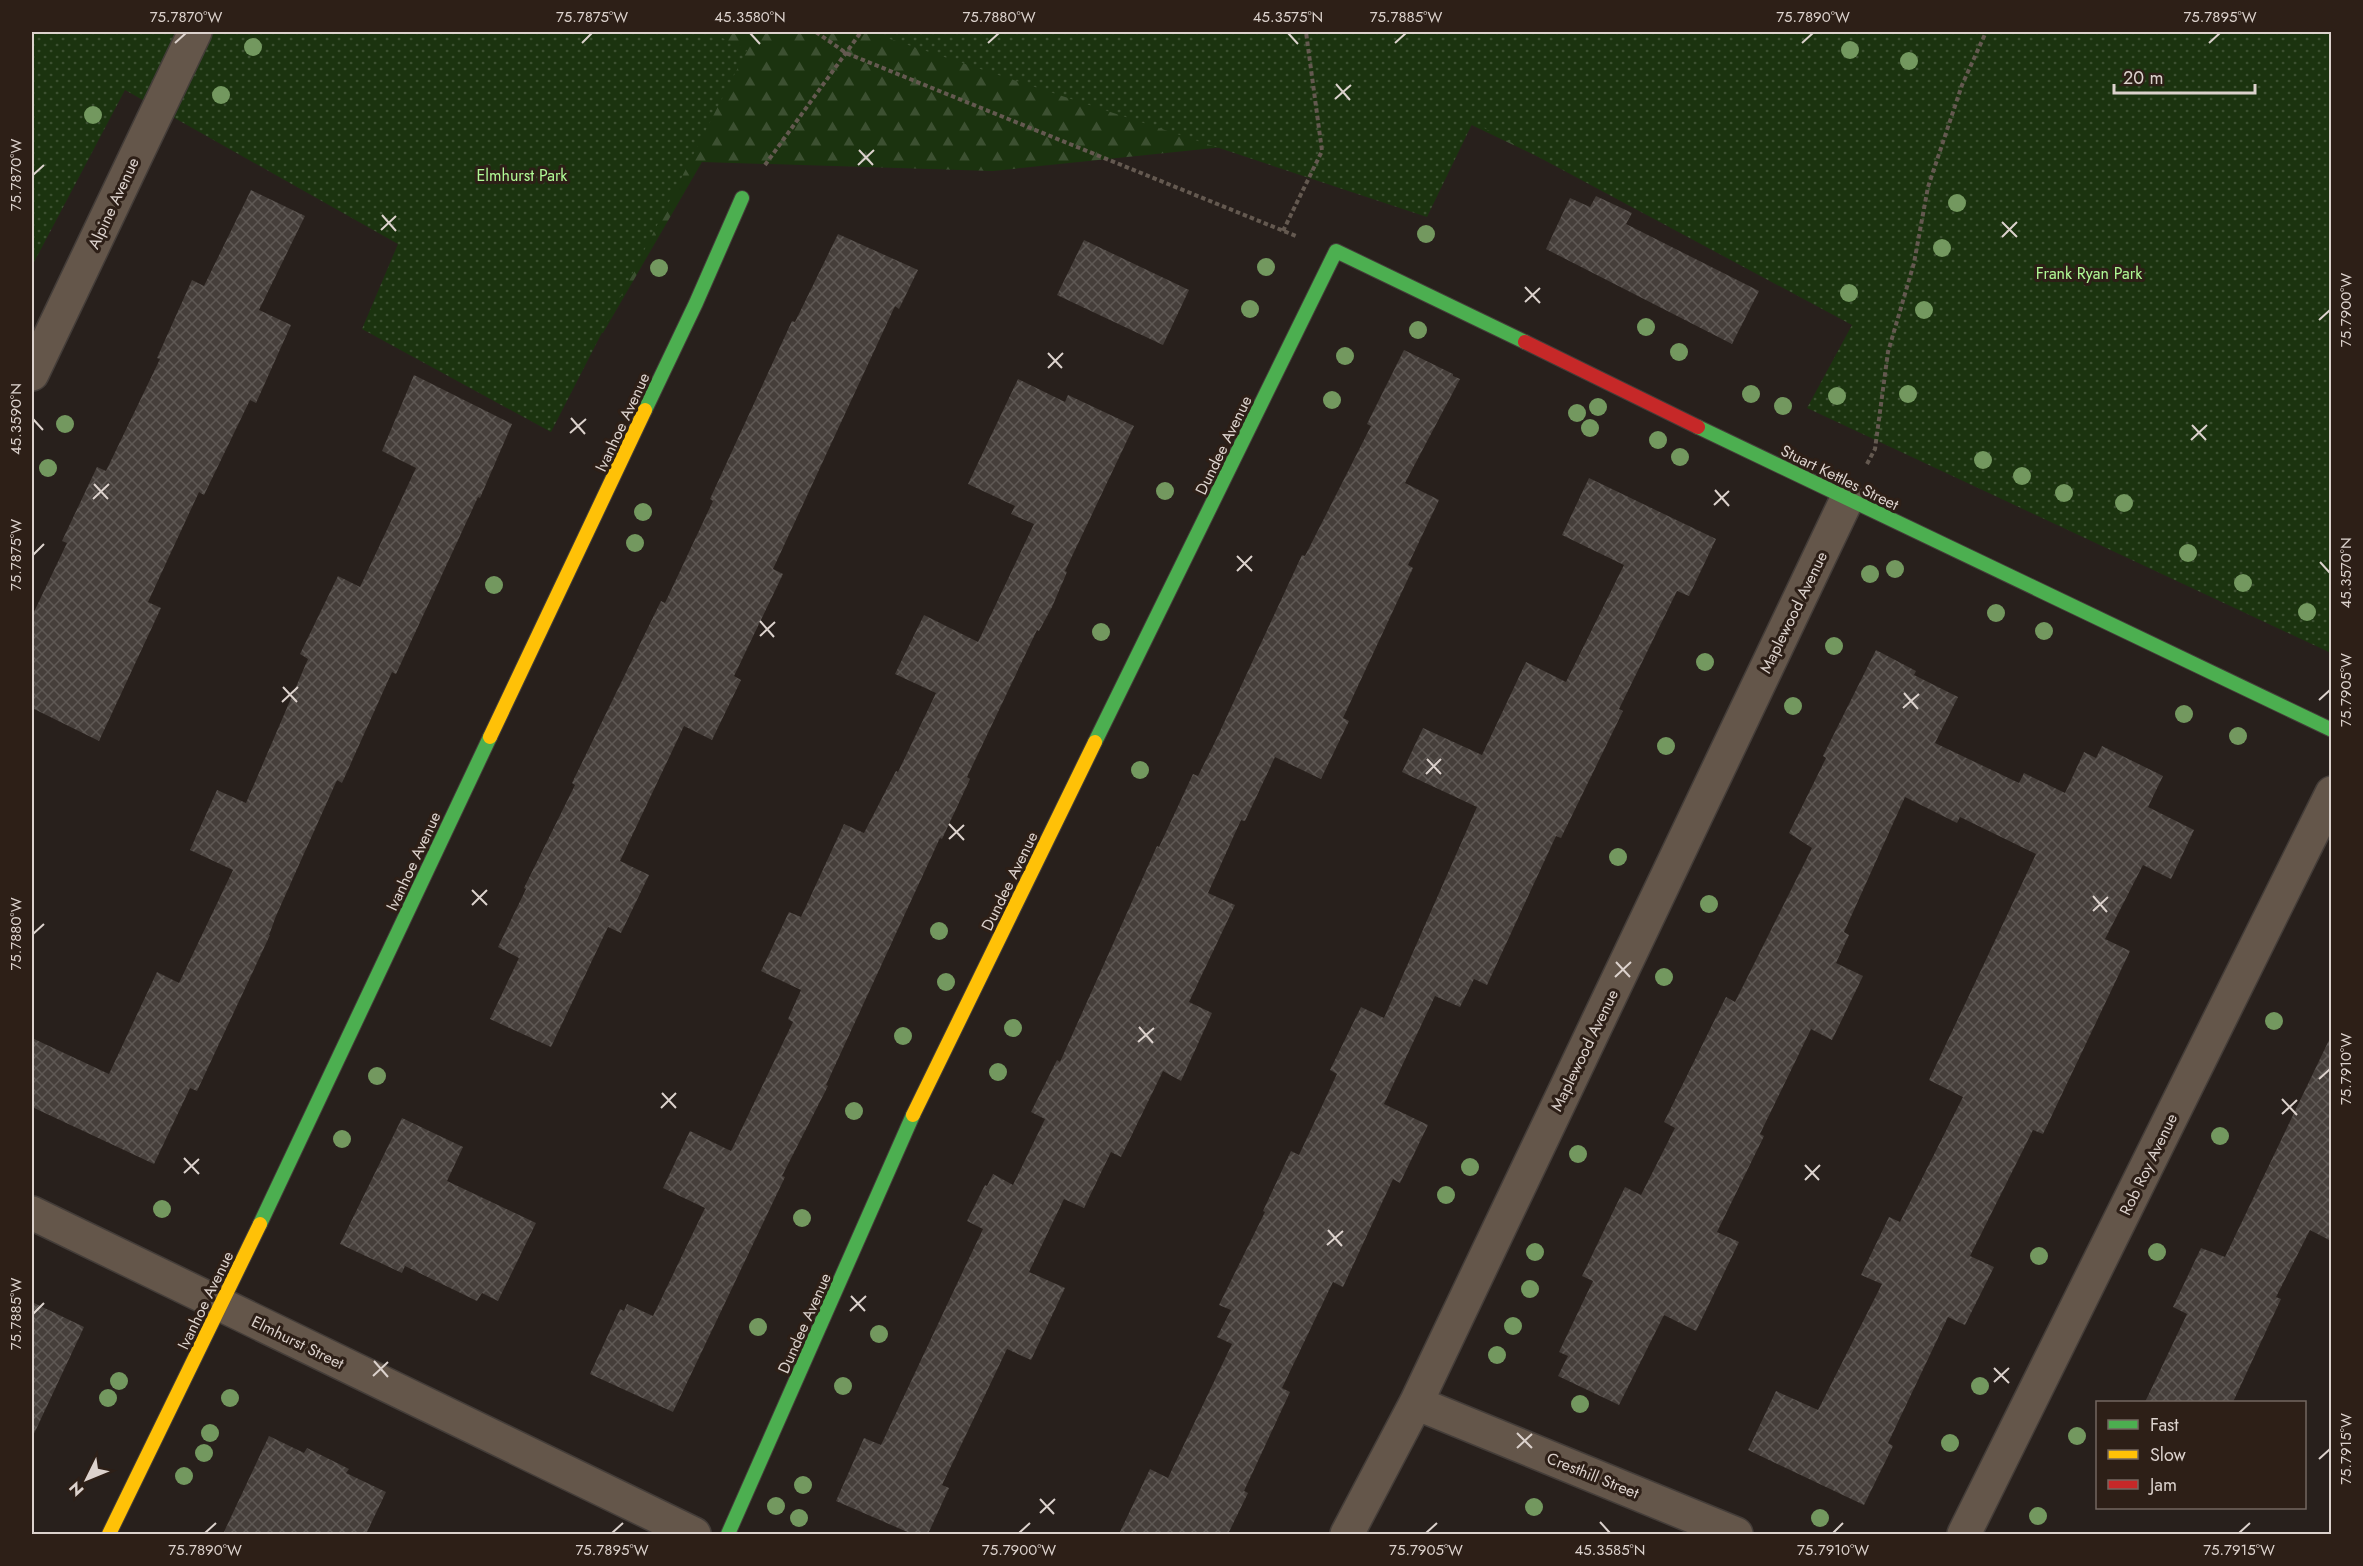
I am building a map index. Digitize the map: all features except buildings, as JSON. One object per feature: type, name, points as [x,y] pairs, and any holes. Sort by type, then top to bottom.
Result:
[{"type":"street","name":"Alpine Avenue","points":[[32,374],[195,32]]},
{"type":"street","name":"Ivanhoe Avenue","points":[[109,1534],[221,1305],[696,303],[741,198]]},
{"type":"street","name":"Stuart Kettles Street","points":[[1336,251],[1847,499],[2331,730]]},
{"type":"street","name":"Dundee Avenue","points":[[728,1534],[922,1095],[1336,251]]},
{"type":"street","name":"Maplewood Avenue","points":[[1347,1534],[1416,1403],[1847,499]]},
{"type":"street","name":"Rob Roy Avenue","points":[[1964,1534],[2331,793]]},
{"type":"street","name":"Elmhurst Street","points":[[32,1214],[694,1534]]},
{"type":"street","name":"Cresthill Street","points":[[1416,1403],[1736,1534]]},
{"type":"path","points":[[816,32],[846,53],[1336,251]]},
{"type":"path","points":[[741,198],[861,32]]},
{"type":"path","points":[[1283,231],[1323,151],[1306,32]]},
{"type":"path","points":[[1847,499],[1875,449],[1888,352],[1914,263],[1928,187],[1962,85],[1986,32]]},
{"type":"green space","name":"Elmhurst Park","points":[[32,32],[710,32],[747,50],[551,432],[362,329],[398,244],[125,90],[32,266]]},
{"type":"green space","points":[[257,32],[1805,32],[1828,295],[1459,119],[1243,145],[993,171],[702,162],[603,333],[210,129]]},
{"type":"green space","name":"Frank Ryan Park","points":[[869,32],[2331,32],[2331,653],[1807,408],[1852,325],[1473,122],[1427,217]]},
{"type":"traffic: fast","points":[[645,410],[696,303],[742,198]]},
{"type":"traffic: fast","points":[[1095,742],[1336,251],[1525,342]]},
{"type":"traffic: fast","points":[[1698,427],[2332,730]]},
{"type":"traffic: fast","points":[[260,1224],[490,737]]},
{"type":"traffic: fast","points":[[728,1534],[913,1115]]},
{"type":"traffic: slow","points":[[490,737],[645,410]]},
{"type":"traffic: slow","points":[[913,1115],[1095,742]]},
{"type":"traffic: slow","points":[[109,1534],[260,1224]]},
{"type":"traffic: jam","points":[[1525,342],[1698,427]]}]
